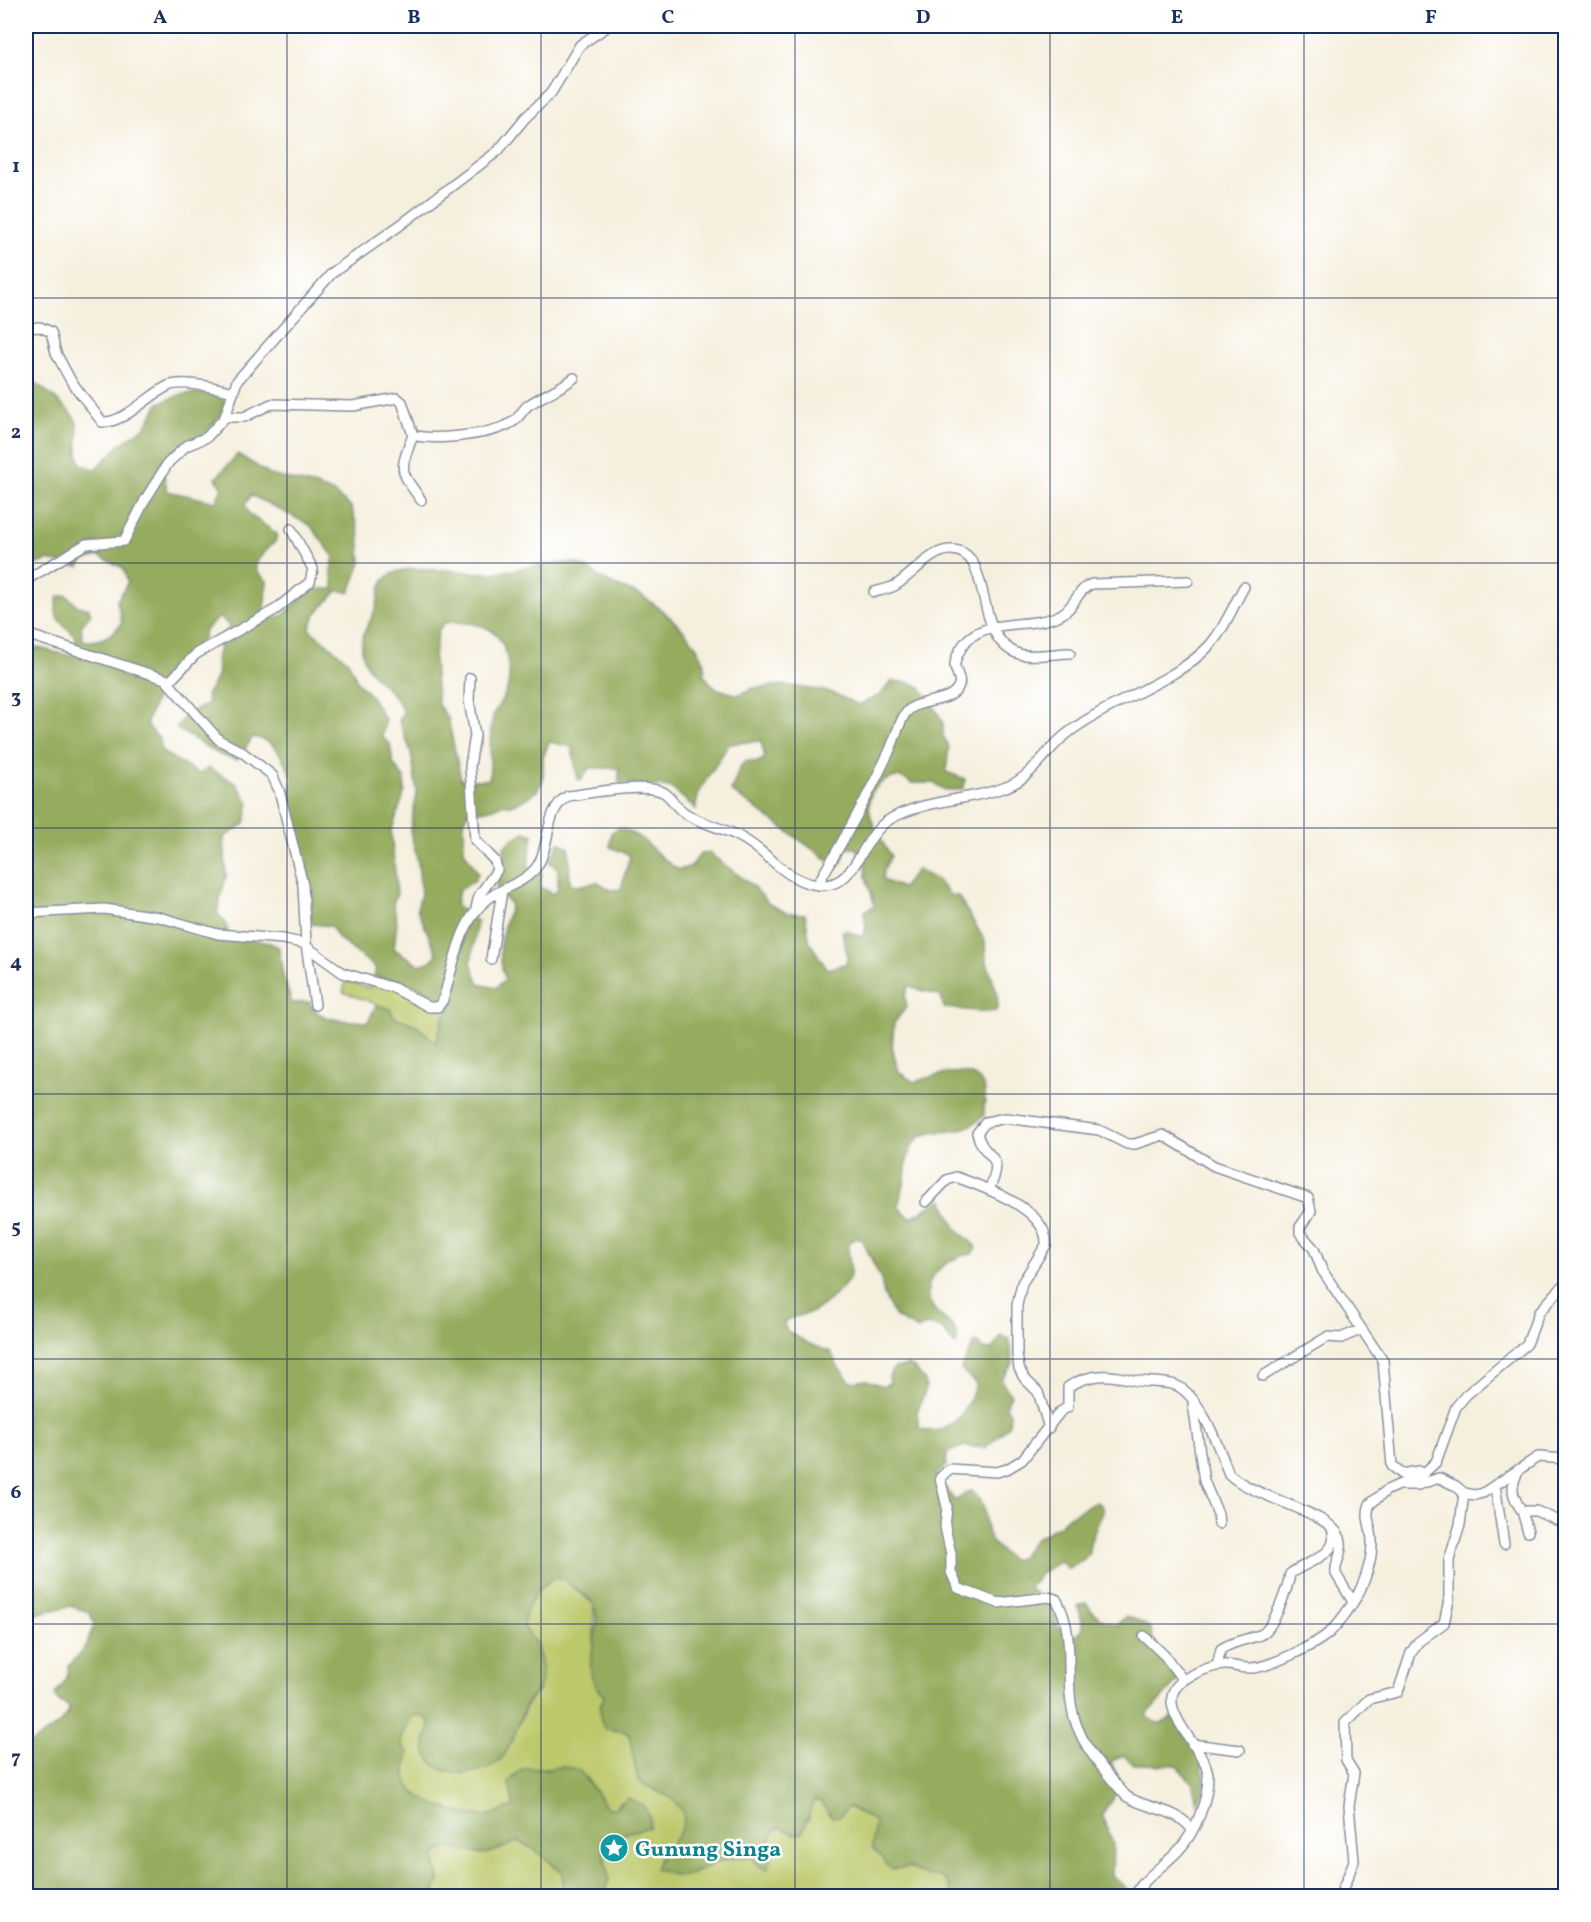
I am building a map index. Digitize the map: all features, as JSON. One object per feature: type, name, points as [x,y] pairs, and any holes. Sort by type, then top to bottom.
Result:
[{"type":"street","points":[[26,580],[86,544],[124,542],[168,464],[186,446],[207,437],[225,417],[237,381],[339,266],[399,226],[498,151],[525,118],[551,93],[580,45],[608,26]]},
{"type":"street","points":[[26,328],[40,327],[51,332],[57,353],[71,381],[102,422],[115,420],[170,385],[202,386],[234,392]]},
{"type":"street","points":[[413,435],[448,438],[505,425],[515,421],[528,405],[561,388],[574,378]]},
{"type":"street","points":[[225,417],[244,417],[271,404],[353,406],[397,398],[402,402],[413,435],[402,474],[421,500]]},
{"type":"street","points":[[169,682],[196,654],[275,610],[310,582],[313,569],[291,529]]},
{"type":"street","points":[[874,592],[896,585],[938,554],[949,550],[958,551],[974,562],[979,572],[991,629],[1003,644],[1019,654],[1070,653]]},
{"type":"street","points":[[818,885],[888,754],[904,715],[916,705],[955,692],[960,679],[955,665],[965,642],[971,636],[991,629],[1062,614],[1071,607],[1085,586],[1092,584],[1188,581]]},
{"type":"street","points":[[476,908],[522,880],[537,867],[552,817],[563,798],[642,789],[663,792],[689,816],[740,837],[766,854],[790,876],[818,885],[832,885],[842,881],[848,875],[867,840],[879,826],[892,818],[949,800],[1007,787],[1023,777],[1064,736],[1175,673],[1209,646],[1244,587]]},
{"type":"street","points":[[26,633],[87,656],[142,670],[169,682],[200,722],[219,740],[249,757],[272,775],[279,790],[303,885],[306,945],[315,1005]]},
{"type":"street","points":[[26,913],[104,909],[159,917],[218,934],[283,939],[306,945],[343,974],[394,988],[429,1007],[438,1007],[443,1000],[479,896],[497,870],[495,861],[476,840],[470,766],[475,735],[469,700],[470,678]]},
{"type":"street","points":[[491,959],[502,891]]},
{"type":"street","points":[[989,1190],[996,1175],[996,1161],[977,1136],[978,1130],[986,1122],[1006,1118],[1099,1130],[1127,1144],[1135,1144],[1162,1135],[1214,1166],[1308,1198],[1311,1211],[1300,1227],[1300,1233],[1314,1249],[1322,1270],[1360,1330],[1377,1349],[1383,1361],[1392,1466],[1402,1474],[1430,1468]]},
{"type":"street","points":[[926,1202],[953,1177],[989,1190],[1025,1209],[1045,1237],[1044,1249],[1022,1283],[1017,1305],[1017,1354],[1019,1368],[1024,1378],[1038,1392],[1049,1428]]},
{"type":"street","points":[[1135,1896],[1139,1888],[1180,1849],[1192,1830],[1200,1816],[1208,1778],[1206,1764],[1179,1724],[1174,1710],[1173,1694],[1183,1680],[1217,1665],[1252,1668],[1273,1662],[1329,1633],[1353,1602],[1363,1583],[1372,1543],[1367,1510],[1377,1497],[1395,1485],[1423,1474],[1436,1462],[1456,1407],[1527,1344],[1539,1312],[1566,1283]]},
{"type":"street","points":[[1263,1376],[1327,1337],[1341,1338],[1360,1330]]},
{"type":"street","points":[[1192,1830],[1184,1818],[1136,1802],[1126,1796],[1081,1739],[1071,1703],[1070,1640],[1056,1599],[1048,1597],[998,1603],[958,1588],[951,1572],[951,1554],[945,1527],[947,1507],[940,1478],[949,1469],[997,1472],[1022,1460],[1060,1412],[1068,1407],[1068,1387],[1091,1376],[1112,1375],[1148,1384],[1175,1386],[1192,1398],[1202,1414],[1229,1474],[1236,1481],[1254,1492],[1330,1524],[1339,1534],[1341,1542],[1336,1574],[1353,1602]]},
{"type":"street","points":[[1192,1398],[1204,1481],[1218,1514],[1219,1524]]},
{"type":"street","points":[[1395,1485],[1418,1485],[1439,1478],[1456,1486],[1464,1493],[1479,1495],[1538,1457],[1566,1459]]},
{"type":"street","points":[[1520,1467],[1512,1488],[1512,1495],[1522,1511],[1528,1532]]},
{"type":"street","points":[[1494,1485],[1504,1544]]},
{"type":"street","points":[[1340,1896],[1354,1861],[1349,1806],[1354,1773],[1346,1760],[1345,1723],[1369,1699],[1398,1692],[1411,1653],[1418,1642],[1444,1623],[1449,1600],[1449,1560],[1460,1525],[1464,1493]]},
{"type":"street","points":[[1522,1511],[1536,1511],[1566,1524]]},
{"type":"street","points":[[1217,1665],[1221,1649],[1241,1639],[1262,1635],[1270,1627],[1288,1590],[1290,1574],[1321,1559],[1326,1552],[1334,1534],[1330,1524]]},
{"type":"street","points":[[1144,1636],[1165,1656],[1183,1680]]},
{"type":"street","points":[[1192,1744],[1240,1750]]},
{"type":"green space","points":[[26,374],[74,418],[78,429],[78,455],[82,465],[95,469],[122,443],[145,427],[159,403],[180,395],[200,392],[225,399],[224,408],[219,418],[202,436],[163,468],[167,491],[216,502],[222,488],[216,478],[238,454],[270,475],[332,492],[351,507],[359,532],[361,563],[350,592],[337,591],[316,614],[309,629],[348,661],[358,683],[371,696],[385,720],[382,737],[390,744],[393,763],[404,778],[405,791],[391,832],[397,893],[393,904],[397,921],[394,949],[420,965],[431,961],[437,954],[417,909],[421,894],[418,862],[410,831],[417,791],[411,752],[399,720],[403,713],[399,703],[369,668],[362,650],[363,638],[376,608],[380,588],[391,575],[403,570],[417,569],[488,573],[555,563],[574,563],[610,583],[643,597],[662,611],[693,642],[704,665],[704,675],[715,688],[738,695],[753,688],[785,685],[830,692],[859,705],[880,695],[892,681],[912,683],[920,687],[933,704],[943,723],[943,736],[949,747],[946,772],[965,779],[963,789],[947,791],[934,783],[911,783],[898,777],[885,781],[874,790],[870,796],[869,810],[876,831],[891,856],[883,871],[883,880],[902,888],[917,870],[936,879],[950,895],[958,896],[985,941],[986,959],[997,992],[998,1007],[996,1011],[990,1012],[944,1008],[941,996],[908,986],[905,998],[907,1006],[894,1023],[892,1048],[899,1072],[914,1082],[942,1074],[962,1073],[979,1079],[985,1090],[984,1116],[971,1125],[957,1130],[922,1136],[914,1144],[908,1157],[899,1204],[899,1208],[911,1218],[942,1199],[956,1228],[976,1247],[972,1254],[953,1260],[936,1272],[928,1289],[929,1299],[934,1309],[950,1323],[956,1332],[957,1343],[954,1345],[942,1328],[926,1325],[918,1330],[895,1317],[884,1295],[881,1279],[862,1240],[856,1238],[849,1242],[850,1275],[845,1285],[814,1311],[784,1322],[786,1330],[807,1343],[831,1352],[838,1367],[851,1382],[866,1380],[883,1386],[890,1383],[889,1376],[893,1369],[907,1365],[914,1368],[925,1381],[926,1389],[917,1412],[919,1428],[930,1431],[949,1426],[968,1404],[976,1384],[961,1369],[974,1343],[978,1342],[983,1349],[991,1350],[1002,1336],[1009,1339],[1013,1363],[1001,1380],[1011,1395],[1006,1406],[1010,1414],[1009,1426],[985,1448],[964,1446],[947,1453],[946,1466],[936,1475],[955,1501],[972,1490],[977,1495],[984,1509],[990,1539],[1012,1560],[1019,1558],[1036,1538],[1057,1527],[1069,1516],[1096,1502],[1101,1505],[1103,1510],[1090,1543],[1089,1553],[1083,1560],[1068,1568],[1060,1561],[1039,1575],[1030,1585],[1030,1589],[1052,1605],[1058,1627],[1067,1638],[1079,1634],[1082,1622],[1078,1606],[1086,1603],[1103,1619],[1117,1625],[1125,1617],[1139,1621],[1151,1629],[1152,1637],[1179,1679],[1146,1716],[1156,1723],[1162,1723],[1173,1717],[1199,1758],[1205,1781],[1203,1792],[1197,1803],[1193,1784],[1176,1765],[1133,1764],[1123,1755],[1111,1762],[1121,1785],[1102,1816],[1113,1844],[1112,1875],[1132,1894],[1131,1896],[951,1896],[951,1888],[942,1877],[925,1875],[909,1867],[893,1869],[886,1865],[883,1858],[872,1848],[875,1821],[848,1807],[840,1816],[832,1817],[822,1802],[814,1800],[802,1833],[794,1834],[780,1827],[775,1831],[770,1841],[767,1870],[754,1862],[751,1855],[722,1860],[682,1876],[655,1869],[658,1861],[682,1828],[683,1811],[671,1798],[638,1781],[629,1734],[621,1730],[606,1729],[603,1725],[600,1713],[604,1697],[593,1680],[591,1668],[597,1623],[594,1605],[566,1580],[557,1579],[550,1581],[537,1592],[525,1617],[523,1625],[539,1651],[542,1681],[527,1703],[511,1744],[501,1758],[495,1764],[477,1771],[466,1773],[444,1770],[428,1758],[425,1748],[431,1725],[423,1716],[412,1716],[402,1738],[402,1746],[408,1752],[406,1776],[408,1784],[422,1798],[433,1804],[471,1815],[492,1815],[514,1807],[509,1783],[520,1770],[529,1768],[546,1770],[563,1766],[579,1770],[607,1808],[615,1808],[628,1798],[643,1805],[650,1819],[649,1827],[611,1837],[605,1843],[603,1850],[609,1880],[602,1896],[564,1896],[562,1871],[532,1848],[518,1841],[487,1853],[453,1848],[440,1851],[434,1857],[439,1880],[433,1896],[26,1896],[26,1747],[62,1722],[70,1707],[58,1701],[55,1694],[67,1678],[69,1666],[87,1645],[94,1623],[89,1612],[70,1606],[26,1616],[26,645],[71,656],[77,639],[60,621],[56,613],[58,597],[66,595],[78,606],[89,609],[91,613],[81,627],[83,640],[94,641],[110,634],[122,622],[117,601],[128,582],[123,568],[99,556],[83,560],[79,567],[48,560],[38,564],[30,561],[26,564]],"holes":[[[251,495],[310,525],[334,557],[331,570],[334,589],[312,589],[283,615],[268,620],[264,609],[267,581],[257,572],[255,564],[268,547],[275,542],[277,534],[249,514],[245,505]],[[220,617],[230,627],[216,640],[220,649],[216,659],[217,674],[206,695],[208,704],[186,714],[176,728],[220,755],[237,760],[253,737],[268,742],[274,747],[293,779],[286,801],[304,869],[312,924],[331,926],[339,939],[376,968],[374,976],[417,986],[446,1001],[452,1008],[444,1016],[436,1043],[416,1025],[394,1017],[390,1009],[376,1005],[368,1022],[334,1019],[319,1014],[310,1002],[292,1003],[283,976],[279,947],[229,935],[225,922],[217,913],[226,875],[224,837],[245,824],[249,803],[236,783],[209,768],[199,774],[162,752],[160,740],[146,724],[166,673],[203,639],[205,630]],[[444,623],[467,623],[489,629],[500,641],[507,658],[508,685],[492,720],[489,780],[461,780],[448,718],[438,705],[434,655],[439,629]],[[761,741],[765,758],[758,762],[746,761],[740,767],[731,791],[835,865],[842,862],[846,848],[856,848],[865,861],[866,877],[875,906],[864,911],[866,930],[861,937],[846,930],[842,932],[848,957],[845,964],[827,969],[810,943],[805,914],[787,913],[769,904],[753,886],[709,853],[700,854],[692,866],[679,870],[636,836],[618,828],[611,833],[610,847],[630,855],[621,889],[611,890],[598,882],[577,886],[570,883],[569,848],[559,842],[549,862],[558,869],[558,889],[554,894],[540,887],[542,873],[528,866],[533,835],[525,832],[512,839],[504,847],[504,864],[496,887],[511,905],[500,950],[505,979],[496,988],[479,984],[471,963],[477,921],[456,905],[459,890],[474,881],[478,873],[464,851],[464,822],[467,813],[520,802],[537,791],[543,780],[543,758],[549,742],[572,747],[578,780],[582,779],[589,768],[619,768],[619,783],[670,787],[696,809],[700,792],[728,744]]]},
{"type":"green space","points":[[374,976],[417,986],[446,1001],[452,1008],[444,1016],[436,1043],[416,1025],[394,1017],[390,1009],[343,992],[346,981],[369,988]]},
{"type":"green space","points":[[559,1577],[566,1580],[594,1605],[594,1682],[604,1697],[600,1706],[614,1731],[621,1730],[629,1734],[638,1781],[671,1798],[683,1811],[683,1826],[680,1832],[673,1844],[658,1860],[691,1875],[721,1861],[740,1857],[772,1861],[770,1842],[773,1834],[780,1827],[794,1834],[809,1819],[809,1807],[814,1800],[822,1802],[829,1815],[848,1806],[875,1821],[872,1848],[883,1858],[886,1865],[893,1869],[909,1867],[925,1875],[942,1877],[951,1888],[951,1896],[602,1896],[609,1880],[603,1850],[605,1843],[611,1837],[649,1827],[621,1801],[615,1808],[607,1808],[585,1776],[563,1766],[519,1772],[513,1776],[514,1807],[492,1815],[482,1816],[458,1812],[422,1798],[408,1784],[406,1768],[408,1752],[402,1747],[402,1738],[412,1716],[423,1716],[431,1726],[426,1740],[429,1757],[499,1760],[509,1747],[528,1702],[539,1690],[542,1677],[536,1645],[523,1625],[527,1610],[539,1590],[551,1580]]},
{"type":"green space","points":[[518,1841],[532,1848],[562,1871],[564,1896],[433,1896],[439,1880],[434,1857],[440,1851],[453,1848],[487,1853]]},
{"type":"place","name":"Gunung Singa","points":[[614,1848]]}]
